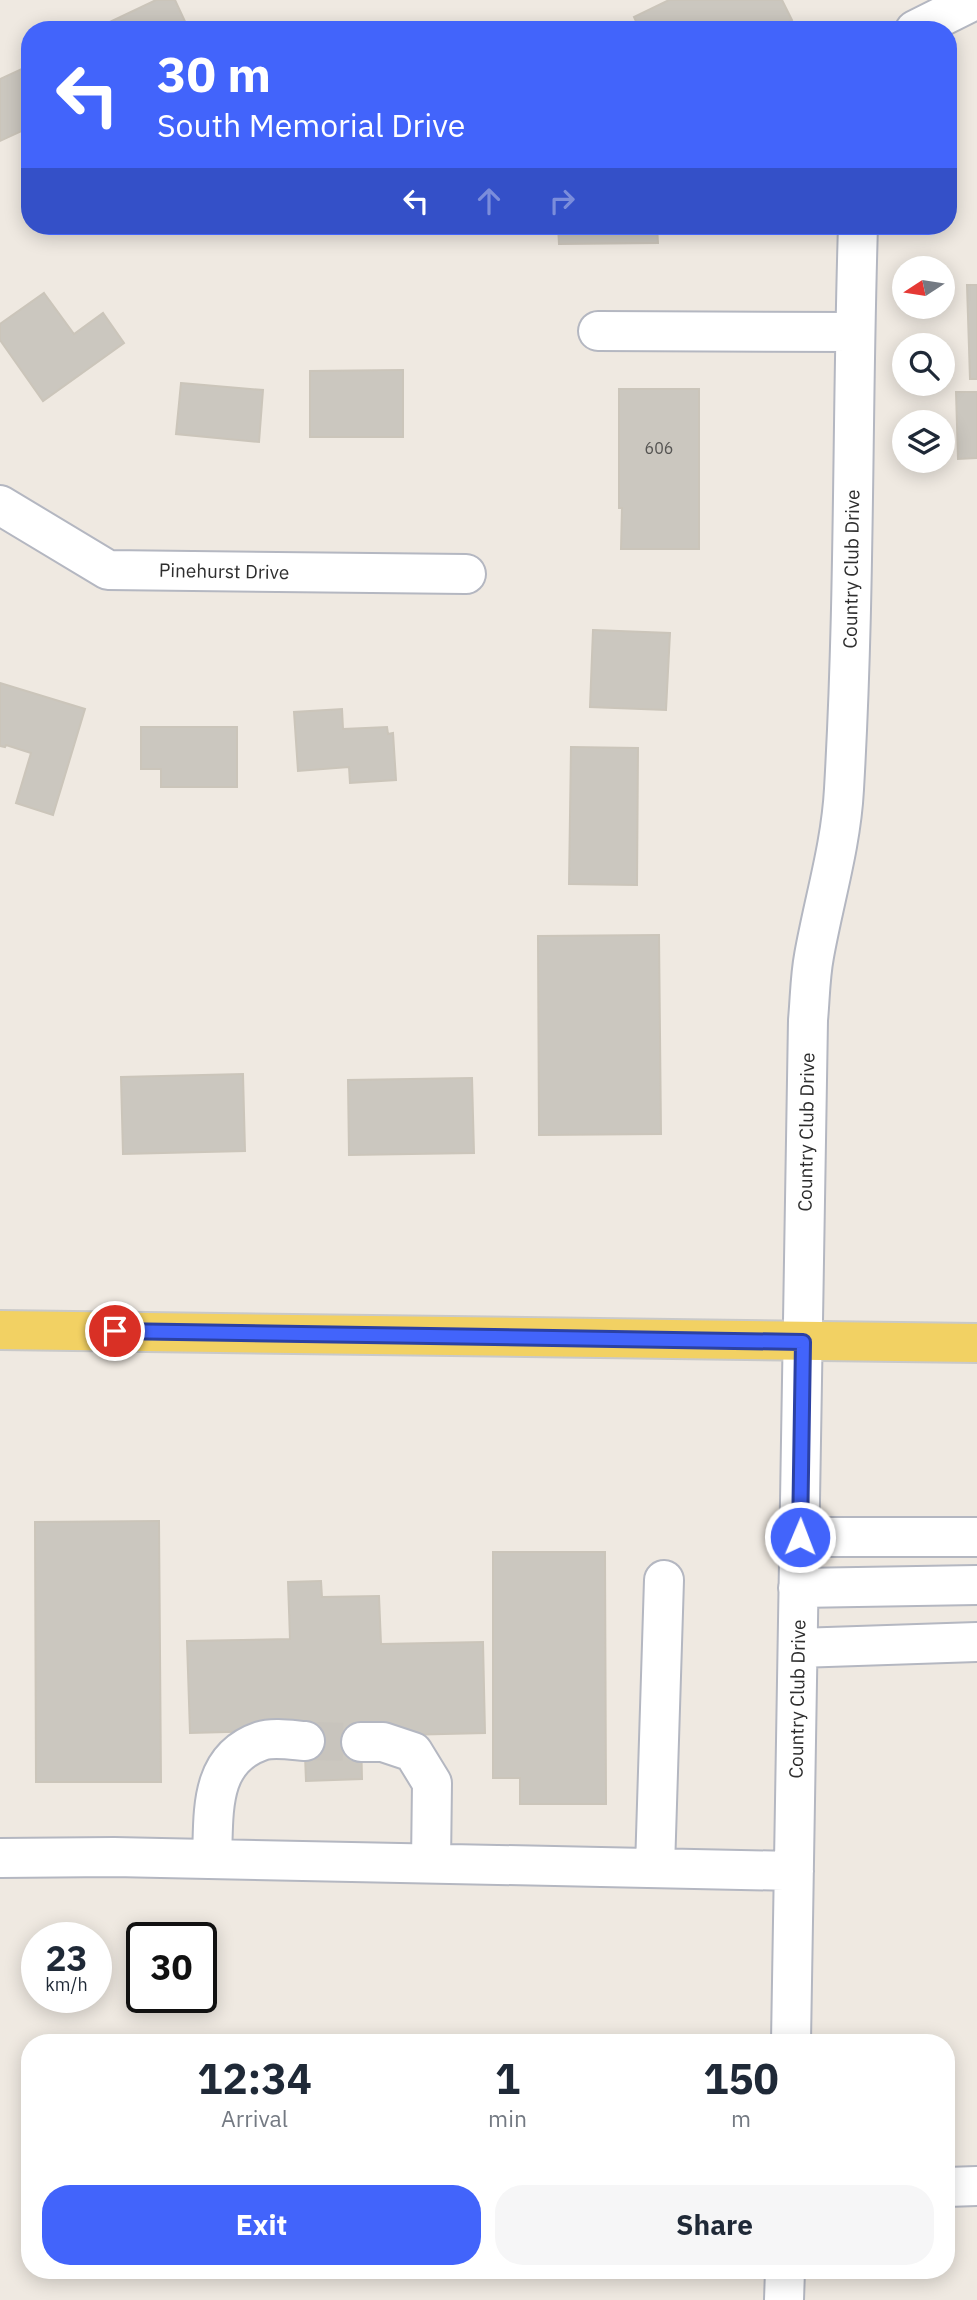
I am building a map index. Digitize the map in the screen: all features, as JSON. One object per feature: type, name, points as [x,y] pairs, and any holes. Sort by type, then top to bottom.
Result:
[{"type":"main road","points":[[2,1332],[977,1343]]},
{"type":"street","points":[[933,21],[975,0]]},
{"type":"street","name":"Country Club Drive","points":[[791,2034],[808,1020],[814,958],[834,868],[844,791],[852,576],[858,235]]},
{"type":"street","points":[[598,331],[855,332]]},
{"type":"street","name":"Pinehurst Drive","points":[[0,505],[108,570],[466,574]]},
{"type":"street","points":[[800,1537],[977,1537]]},
{"type":"street","points":[[655,1868],[664,1580]]},
{"type":"street","points":[[798,1588],[977,1585]]},
{"type":"street","points":[[798,1648],[977,1642]]},
{"type":"street","points":[[212,1859],[215,1794],[225,1766],[239,1753],[262,1740],[304,1741]]},
{"type":"street","points":[[361,1742],[383,1742],[413,1752],[432,1783],[431,1863]]},
{"type":"street","points":[[0,1858],[212,1859],[794,1871]]},
{"type":"street","points":[[955,2186],[977,2186]]},
{"type":"street","points":[[784,2300],[785,2279]]},
{"type":"building","points":[[156,0],[175,0],[185,21],[112,21]]},
{"type":"building","points":[[669,0],[782,0],[792,20],[636,21],[634,17]]},
{"type":"building","points":[[21,69],[21,131],[0,141],[0,79]]},
{"type":"building","points":[[558,235],[658,235],[658,243],[559,244]]},
{"type":"building","points":[[967,285],[977,285],[977,379],[970,379]]},
{"type":"building","points":[[44,293],[74,334],[103,313],[124,343],[43,401],[0,340],[0,324]]},
{"type":"building","points":[[403,370],[403,437],[310,437],[310,371]]},
{"type":"building","points":[[181,383],[263,390],[259,442],[176,434]]},
{"type":"building","points":[[619,389],[699,389],[699,549],[621,549]]},
{"type":"building","points":[[956,392],[977,392],[977,458],[958,459]]},
{"type":"building","points":[[593,630],[670,633],[666,710],[590,707]]},
{"type":"building","points":[[0,683],[85,709],[53,815],[16,803],[31,753],[6,745],[0,746]]},
{"type":"building","points":[[342,709],[343,729],[387,727],[388,734],[393,733],[396,780],[350,783],[349,767],[298,771],[294,712]]},
{"type":"building","points":[[141,727],[237,727],[237,787],[161,787],[161,769],[141,769]]},
{"type":"building","points":[[571,747],[638,748],[637,885],[569,884]]},
{"type":"building","points":[[659,935],[661,1134],[539,1135],[538,936]]},
{"type":"building","points":[[243,1074],[245,1151],[123,1154],[121,1077]]},
{"type":"building","points":[[472,1078],[474,1153],[349,1155],[348,1080]]},
{"type":"building","points":[[159,1521],[161,1782],[36,1782],[35,1522]]},
{"type":"building","points":[[493,1552],[605,1552],[606,1804],[520,1804],[520,1778],[493,1778]]},
{"type":"building","points":[[321,1581],[322,1597],[379,1596],[381,1644],[483,1642],[485,1733],[361,1736],[362,1779],[306,1781],[304,1730],[190,1733],[187,1641],[290,1639],[288,1582]]},
{"type":"tunnel","points":[[305,1741],[361,1742]]},
{"type":"route","points":[[115,1331],[803,1342],[800,1537]]}]
